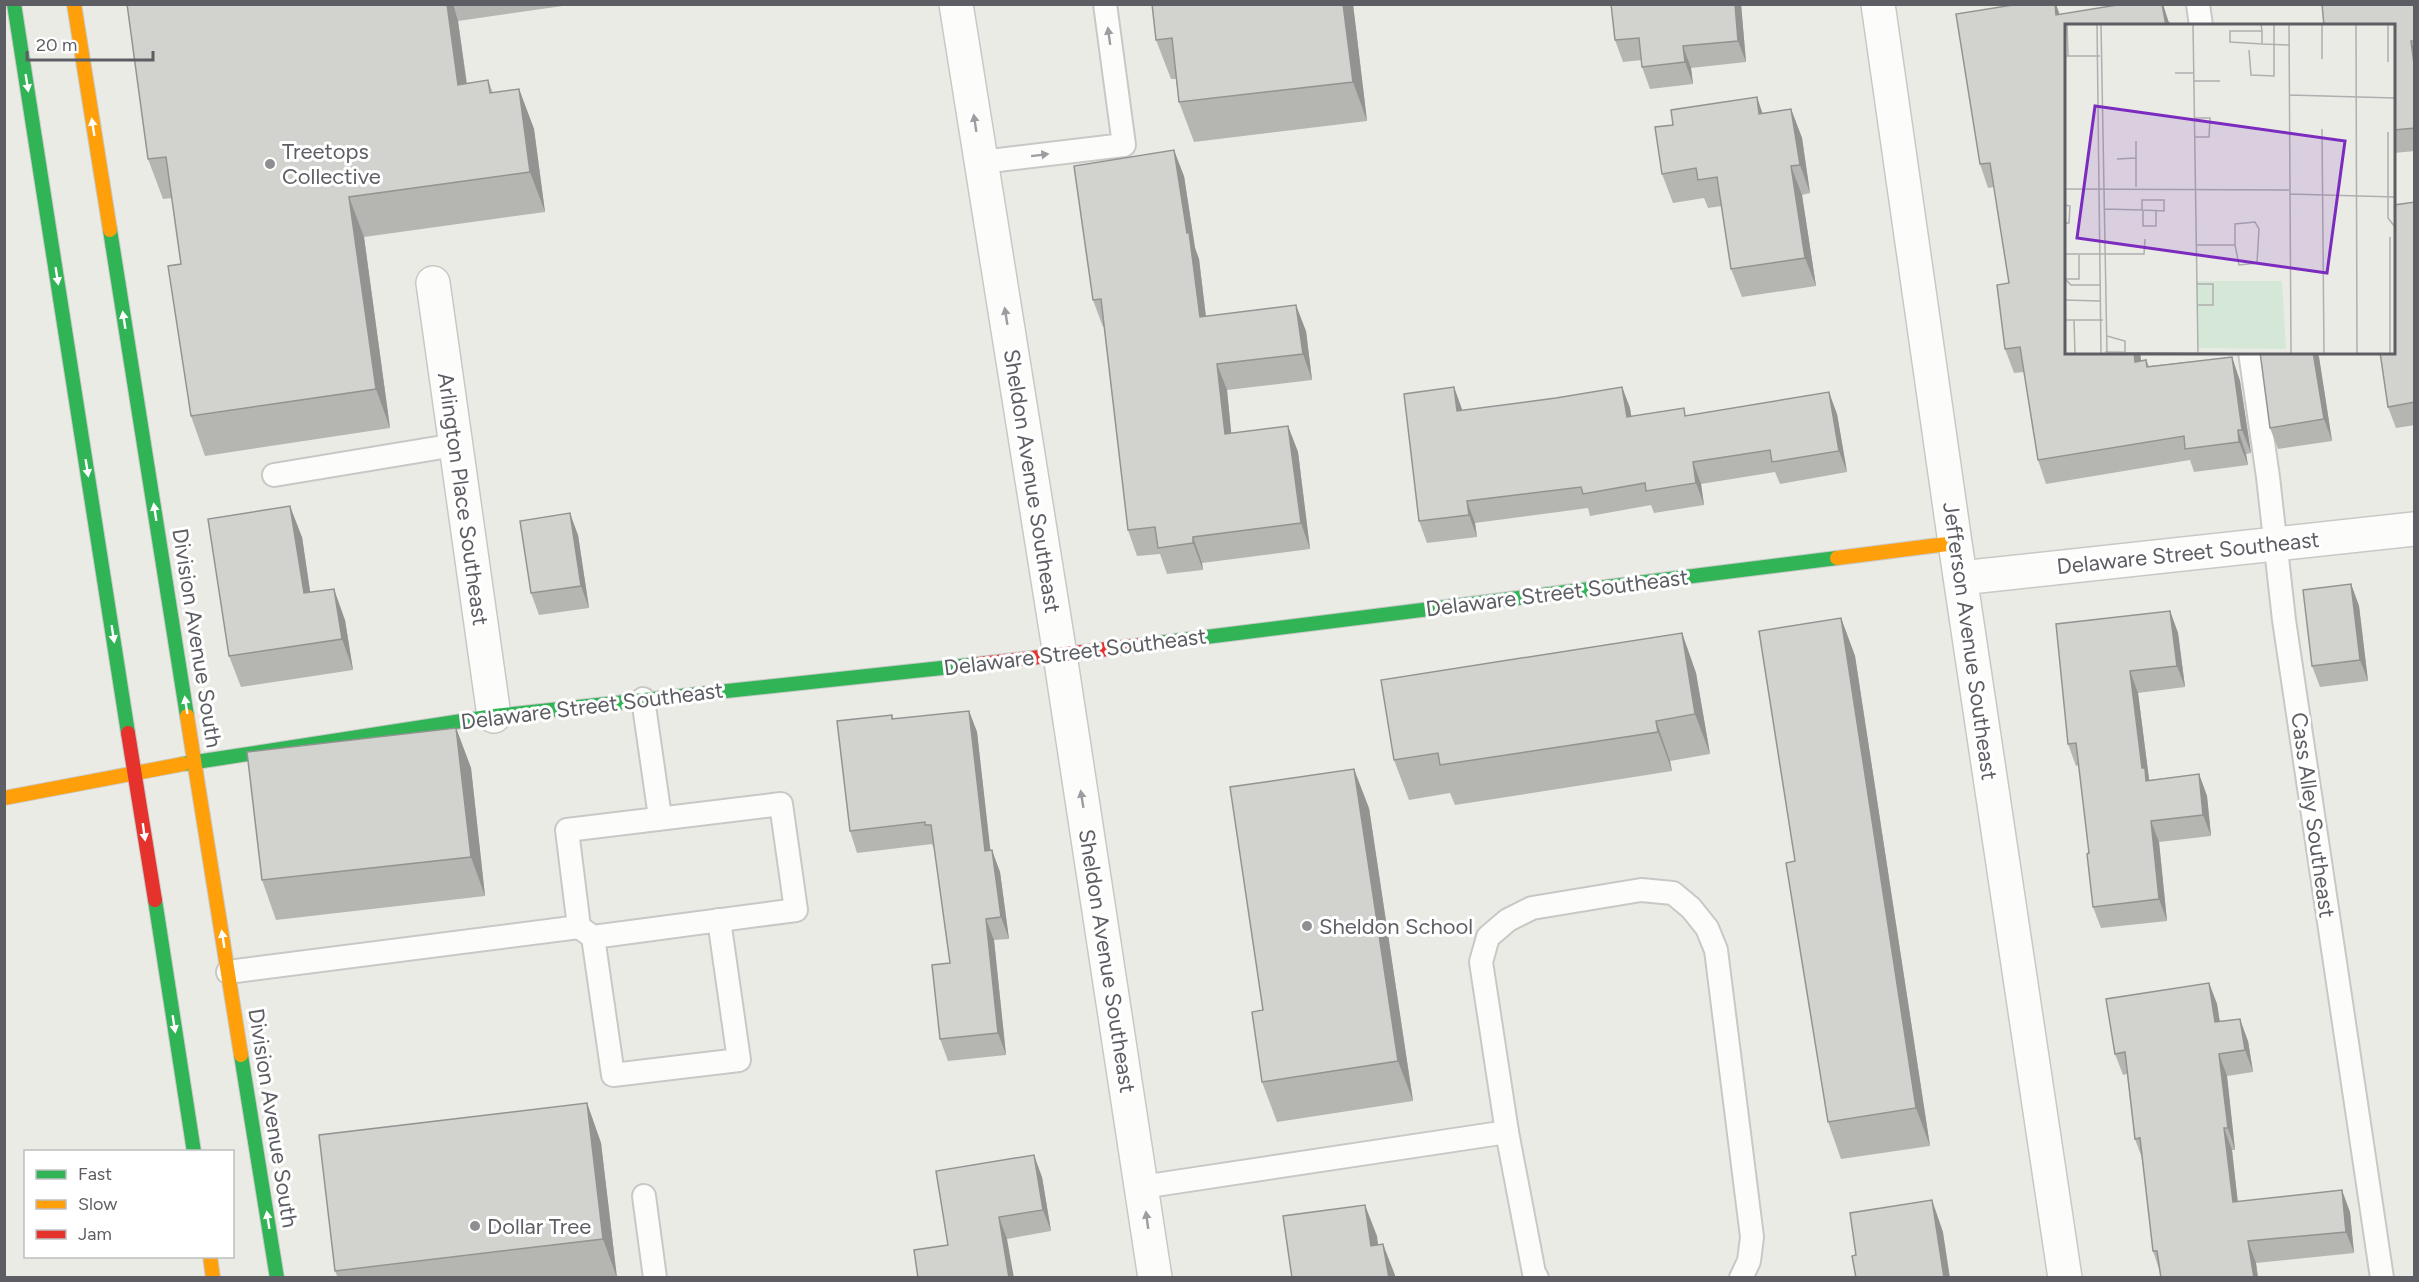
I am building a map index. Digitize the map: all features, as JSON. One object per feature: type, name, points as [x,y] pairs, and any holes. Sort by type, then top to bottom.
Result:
[{"type":"main road","points":[[14,4],[194,1150]]},
{"type":"main road","name":"Division Avenue South","points":[[74,4],[277,1278]]},
{"type":"main road","name":"Delaware Street Southeast","points":[[4,798],[195,762],[494,716],[1060,655],[1955,543]]},
{"type":"main road","points":[[210,1258],[213,1278]]},
{"type":"street","name":"Sheldon Avenue Southeast","points":[[956,4],[1060,655],[1155,1278]]},
{"type":"street","name":"Jefferson Avenue Southeast","points":[[1878,4],[1960,578],[2066,1278]]},
{"type":"street","name":"Arlington Place Southeast","points":[[433,283],[494,716]]},
{"type":"street","name":"Delaware Street Southeast","points":[[1960,578],[2415,529]]},
{"type":"lane","points":[[982,162],[1124,145],[1105,4]]},
{"type":"lane","points":[[2198,4],[2201,24]]},
{"type":"lane","name":"Cass Alley Southeast","points":[[2250,354],[2268,477],[2283,620],[2382,1278]]},
{"type":"lane","points":[[274,475],[456,446]]},
{"type":"lane","points":[[644,699],[660,817]]},
{"type":"lane","points":[[228,972],[586,932],[719,920],[796,910],[781,804],[567,830],[586,932],[613,1075],[739,1059],[719,920]]},
{"type":"lane","points":[[1537,1278],[1534,1273],[1507,1132],[1481,962],[1488,936],[1508,920],[1532,908],[1641,890],[1673,894],[1691,908],[1707,928],[1716,950],[1752,1237],[1749,1260],[1741,1278]]},
{"type":"lane","points":[[1142,1187],[1507,1132]]},
{"type":"lane","points":[[644,1196],[655,1278]]},
{"type":"building","points":[[127,4],[447,4],[458,85],[488,80],[490,93],[519,89],[530,172],[349,197],[376,389],[191,416],[168,266],[181,264],[166,157],[148,159]]},
{"type":"building","points":[[1152,4],[1343,4],[1353,82],[1179,102],[1172,38],[1156,40]]},
{"type":"building","points":[[1611,4],[1735,4],[1738,41],[1683,46],[1685,62],[1642,67],[1639,38],[1615,40]]},
{"type":"building","points":[[2019,4],[2055,4],[2056,15],[2123,4],[2162,4],[2166,24],[2065,24],[2065,354],[2134,354],[2135,362],[2146,360],[2147,367],[2232,357],[2242,430],[2238,430],[2239,442],[2185,449],[2184,436],[2038,460],[2020,347],[2005,349],[1997,285],[2009,283],[1990,163],[1980,164],[1956,14]]},
{"type":"building","points":[[2322,4],[2415,4],[2415,41],[2411,41],[2415,72],[2415,128],[2395,130],[2395,24],[2324,24]]},
{"type":"building","points":[[1757,97],[1759,114],[1791,109],[1800,165],[1791,166],[1805,258],[1731,269],[1717,177],[1698,180],[1696,168],[1662,174],[1655,127],[1673,125],[1671,110]]},
{"type":"building","points":[[1174,150],[1187,233],[1189,232],[1200,317],[1296,305],[1303,354],[1217,364],[1225,434],[1288,426],[1301,523],[1193,537],[1193,543],[1158,548],[1155,527],[1128,530],[1101,299],[1093,300],[1074,166]]},
{"type":"building","points":[[2415,202],[2415,402],[2388,407],[2380,354],[2395,354],[2395,205]]},
{"type":"building","points":[[2260,354],[2313,354],[2324,419],[2270,428]]},
{"type":"building","points":[[1454,387],[1457,411],[1622,387],[1627,417],[1684,408],[1685,416],[1829,392],[1839,451],[1772,462],[1770,450],[1693,462],[1696,483],[1646,491],[1645,483],[1583,494],[1581,487],[1467,501],[1469,515],[1419,521],[1404,394]]},
{"type":"building","points":[[290,506],[304,593],[334,589],[342,639],[229,656],[208,519]]},
{"type":"building","points":[[570,513],[581,586],[531,593],[520,521]]},
{"type":"building","points":[[2351,584],[2360,660],[2312,666],[2303,590]]},
{"type":"building","points":[[2170,611],[2177,666],[2130,671],[2142,768],[2145,768],[2146,781],[2199,774],[2203,815],[2151,821],[2159,899],[2093,907],[2076,743],[2068,744],[2056,624]]},
{"type":"building","points":[[1841,618],[1916,1108],[1828,1122],[1786,863],[1795,861],[1759,631]]},
{"type":"building","points":[[1682,633],[1695,714],[1656,721],[1658,732],[1440,765],[1438,753],[1394,760],[1381,680]]},
{"type":"building","points":[[969,711],[985,851],[992,850],[1001,917],[986,919],[998,1033],[940,1039],[932,965],[950,963],[931,825],[925,825],[925,822],[850,831],[837,721],[892,715],[892,719]]},
{"type":"building","points":[[456,728],[471,857],[262,880],[247,752]]},
{"type":"building","points":[[1354,769],[1398,1061],[1262,1082],[1252,1012],[1263,1010],[1230,787]]},
{"type":"building","points":[[2209,983],[2215,1022],[2240,1019],[2245,1050],[2219,1054],[2228,1128],[2224,1128],[2233,1202],[2342,1190],[2346,1232],[2248,1241],[2254,1278],[2161,1278],[2157,1251],[2153,1251],[2140,1138],[2135,1139],[2125,1052],[2115,1054],[2106,999]]},
{"type":"building","name":"Dollar Tree","points":[[587,1103],[603,1239],[335,1271],[319,1135]]},
{"type":"building","points":[[1034,1155],[1043,1210],[999,1217],[1009,1278],[918,1278],[914,1250],[948,1245],[936,1171]]},
{"type":"building","points":[[1932,1200],[1944,1278],[1856,1278],[1852,1256],[1856,1255],[1850,1213]]},
{"type":"building","points":[[1365,1205],[1371,1246],[1383,1244],[1389,1278],[1292,1278],[1283,1216]]},
{"type":"traffic: fast","points":[[14,4],[128,733]]},
{"type":"traffic: fast","points":[[110,230],[187,716]]},
{"type":"traffic: fast","points":[[1142,645],[1837,558]]},
{"type":"traffic: fast","points":[[183,764],[494,716],[979,664]]},
{"type":"traffic: fast","points":[[155,900],[194,1150]]},
{"type":"traffic: fast","points":[[241,1055],[277,1278]]},
{"type":"traffic: slow","points":[[74,4],[110,230]]},
{"type":"traffic: slow","points":[[1837,558],[1955,543]]},
{"type":"traffic: slow","points":[[187,716],[241,1055]]},
{"type":"traffic: slow","points":[[4,798],[183,764]]},
{"type":"traffic: slow","points":[[210,1258],[213,1278]]},
{"type":"traffic: jam","points":[[979,664],[1142,645]]},
{"type":"traffic: jam","points":[[128,733],[155,900]]},
{"type":"place","name":"Treetops Collective","points":[[270,164]]},
{"type":"place","name":"Sheldon School","points":[[1307,926]]},
{"type":"place","name":"Dollar Tree","points":[[475,1226]]}]
